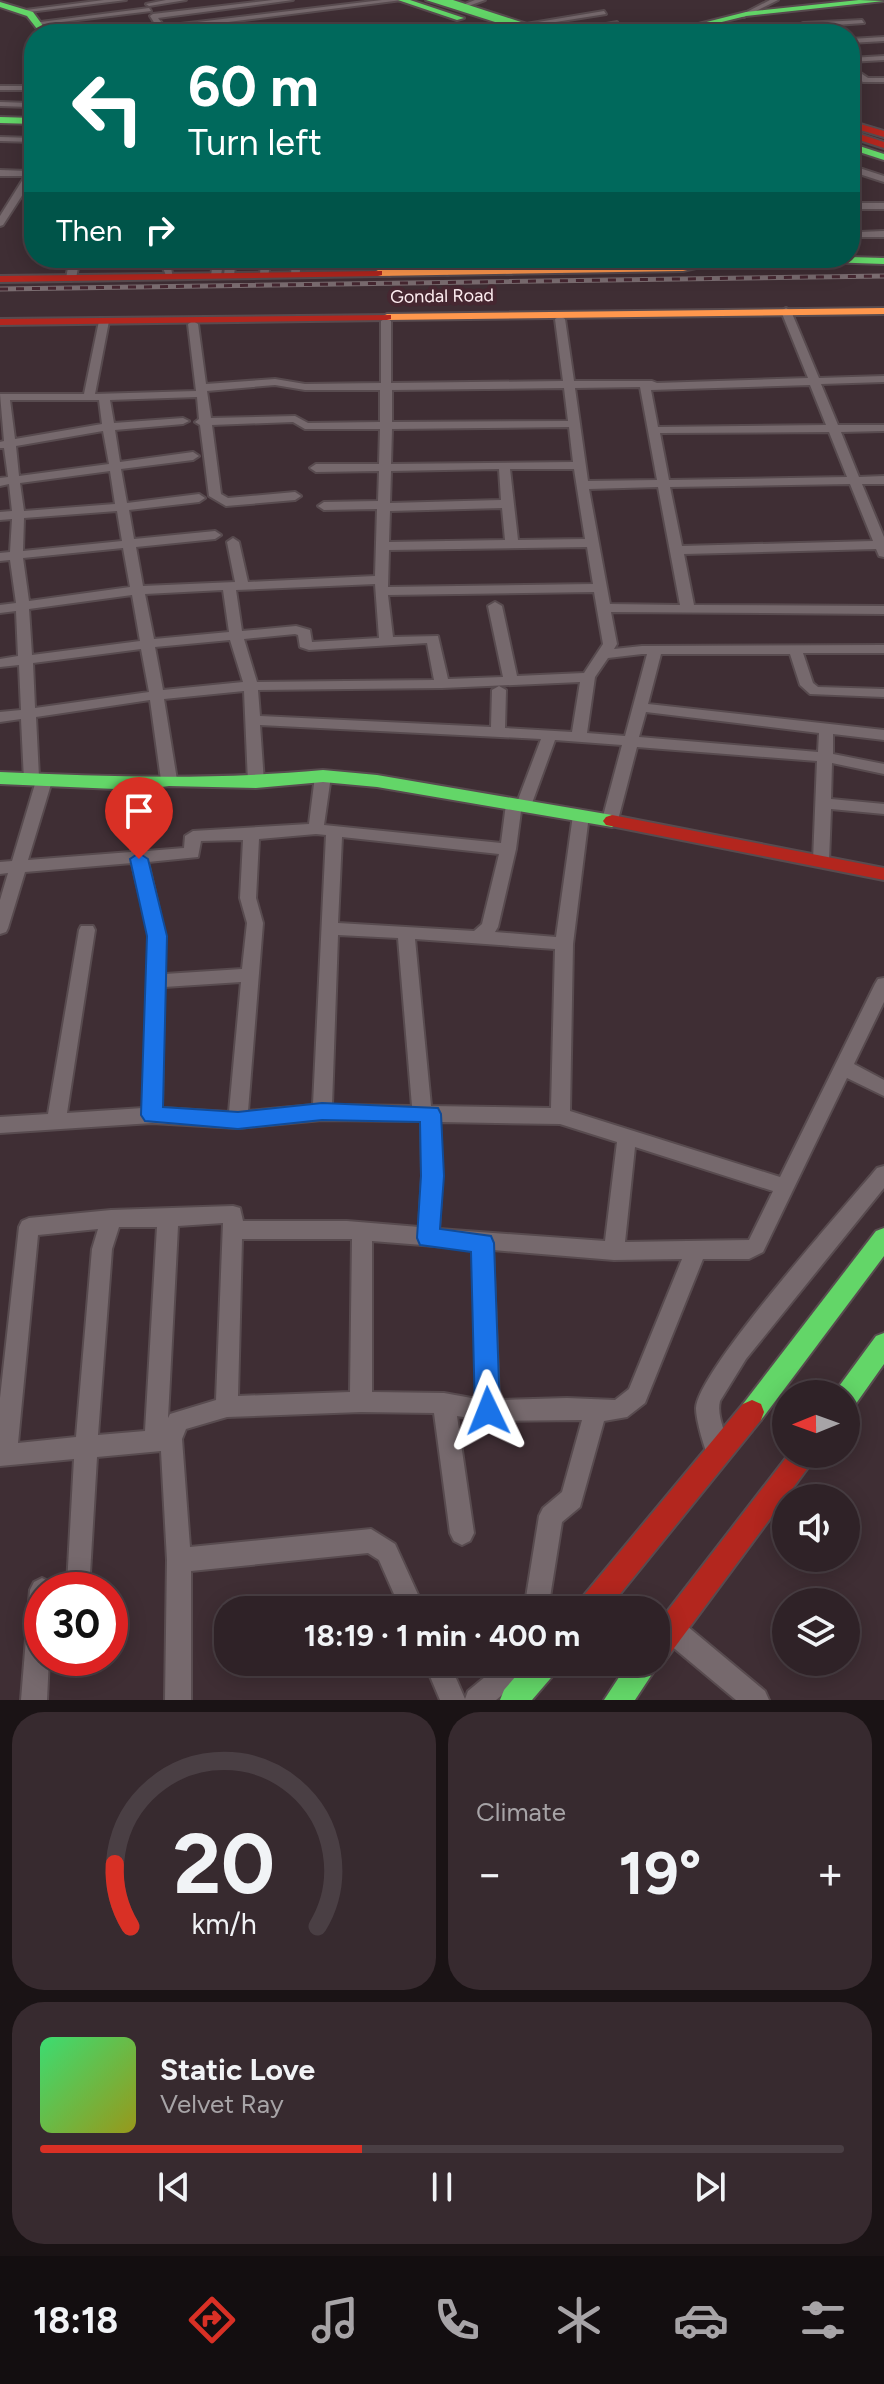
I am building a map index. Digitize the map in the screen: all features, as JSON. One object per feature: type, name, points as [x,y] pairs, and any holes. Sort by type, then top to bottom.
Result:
[{"type":"main road","points":[[393,0],[489,24]]},
{"type":"main road","points":[[416,0],[494,24]]},
{"type":"main road","points":[[430,0],[508,24]]},
{"type":"main road","points":[[722,24],[781,7],[882,1]]},
{"type":"main road","points":[[454,3],[500,24]]},
{"type":"main road","points":[[0,4],[26,6],[38,24]]},
{"type":"main road","points":[[719,24],[742,20]]},
{"type":"main road","points":[[860,129],[884,136]]},
{"type":"main road","points":[[860,137],[884,145]]},
{"type":"main road","points":[[860,149],[884,157]]},
{"type":"main road","points":[[860,260],[884,261]]},
{"type":"main road","points":[[0,279],[71,278],[158,268]]},
{"type":"main road","name":"Gondal Road","points":[[103,323],[787,313]]},
{"type":"main road","points":[[0,324],[193,324],[884,313]]},
{"type":"main road","points":[[0,778],[139,784],[169,780],[256,782],[323,776],[377,781],[610,820],[884,874]]},
{"type":"main road","points":[[602,1596],[719,1456],[884,1238]]},
{"type":"main road","points":[[860,1380],[881,1355]]},
{"type":"main road","points":[[670,1631],[772,1513]]},
{"type":"main road","points":[[514,1700],[534,1676]]},
{"type":"main road","points":[[618,1700],[636,1676]]},
{"type":"street","points":[[26,6],[51,0]]},
{"type":"street","points":[[26,6],[123,0]]},
{"type":"street","points":[[66,24],[183,0]]},
{"type":"street","points":[[218,0],[225,7]]},
{"type":"street","points":[[160,24],[154,15],[290,0]]},
{"type":"street","points":[[216,24],[393,0]]},
{"type":"street","points":[[454,3],[482,0]]},
{"type":"street","points":[[277,1],[290,13]]},
{"type":"street","points":[[781,7],[802,24]]},
{"type":"street","points":[[195,10],[208,24]]},
{"type":"street","points":[[545,24],[604,13]]},
{"type":"street","points":[[96,24],[139,20]]},
{"type":"street","points":[[847,24],[862,22]]},
{"type":"street","points":[[860,40],[884,39]]},
{"type":"street","points":[[860,59],[884,58]]},
{"type":"street","points":[[860,76],[866,80],[884,80]]},
{"type":"street","points":[[0,88],[24,112]]},
{"type":"street","points":[[0,104],[24,112]]},
{"type":"street","points":[[0,139],[24,140]]},
{"type":"street","points":[[0,173],[24,172]]},
{"type":"street","points":[[860,172],[884,179]]},
{"type":"street","points":[[860,177],[867,174]]},
{"type":"street","points":[[0,223],[14,192],[24,181]]},
{"type":"street","points":[[860,206],[884,206]]},
{"type":"street","points":[[860,235],[884,234]]},
{"type":"street","points":[[71,278],[73,268]]},
{"type":"street","points":[[677,550],[883,548],[787,313]]},
{"type":"street","points":[[560,319],[582,485],[610,644],[588,677],[579,737]]},
{"type":"street","points":[[386,321],[381,586],[386,640]]},
{"type":"street","points":[[103,323],[96,397],[108,427],[146,644],[158,695],[169,780]]},
{"type":"street","points":[[193,324],[203,422],[215,496],[226,502],[295,496]]},
{"type":"street","points":[[0,928],[18,869],[38,781],[16,555],[18,513],[6,481],[2,403],[201,391],[275,382],[305,387],[884,379]]},
{"type":"street","points":[[652,384],[644,391],[688,610]]},
{"type":"street","points":[[203,422],[295,419],[305,426],[386,428],[575,424]]},
{"type":"street","points":[[4,445],[108,427],[183,421]]},
{"type":"street","points":[[652,430],[884,428]]},
{"type":"street","points":[[6,481],[193,456]]},
{"type":"street","points":[[504,465],[512,544]]},
{"type":"street","points":[[316,468],[580,465]]},
{"type":"street","points":[[582,485],[884,480]]},
{"type":"street","points":[[0,516],[199,498]]},
{"type":"street","points":[[324,506],[508,504]]},
{"type":"street","points":[[0,557],[215,535]]},
{"type":"street","points":[[233,542],[236,637],[251,686],[256,782]]},
{"type":"street","points":[[382,546],[592,543]]},
{"type":"street","points":[[0,609],[137,590],[235,584],[600,588]]},
{"type":"street","points":[[495,606],[505,686],[498,732]]},
{"type":"street","points":[[604,608],[884,610]]},
{"type":"street","points":[[0,663],[146,644],[296,630],[304,631],[305,644],[309,646],[433,639],[442,684]]},
{"type":"street","points":[[795,649],[807,685],[815,691],[884,693]]},
{"type":"street","points":[[604,654],[655,650],[884,649]]},
{"type":"street","points":[[610,820],[655,650]]},
{"type":"street","points":[[0,717],[158,695],[251,686],[505,686],[588,677]]},
{"type":"street","points":[[639,707],[884,735]]},
{"type":"street","points":[[253,720],[633,740],[825,757],[884,769]]},
{"type":"street","points":[[821,861],[826,729]]},
{"type":"street","points":[[477,937],[490,927],[518,805],[550,735]]},
{"type":"street","points":[[316,829],[323,776]]},
{"type":"street","points":[[139,784],[139,859],[157,936],[152,1115]]},
{"type":"street","points":[[823,803],[884,809]]},
{"type":"street","points":[[560,1116],[564,944],[581,815]]},
{"type":"street","points":[[0,868],[192,853],[193,836],[316,829],[508,849]]},
{"type":"street","points":[[322,1112],[334,831]]},
{"type":"street","points":[[238,1120],[255,923],[248,898],[251,834]]},
{"type":"street","points":[[328,928],[564,944]]},
{"type":"street","points":[[56,1123],[87,930]]},
{"type":"street","points":[[406,934],[432,1176],[428,1238]]},
{"type":"street","points":[[156,981],[250,975]]},
{"type":"street","points":[[232,1230],[362,1232],[614,1251],[741,1253],[756,1246],[843,1067],[876,1021],[884,984]]},
{"type":"street","points":[[843,1067],[884,1089]]},
{"type":"street","points":[[0,1125],[152,1115],[238,1120],[322,1112],[560,1116],[784,1186]]},
{"type":"street","points":[[614,1251],[627,1137]]},
{"type":"street","points":[[719,1456],[708,1419],[710,1398],[738,1352],[884,1174]]},
{"type":"street","points":[[227,1407],[233,1214],[111,1219],[29,1227],[2,1455],[164,1440],[178,1421],[227,1407],[361,1402],[444,1403],[488,1411],[619,1410],[637,1396],[696,1251]]},
{"type":"street","points":[[168,1218],[164,1440],[179,1560],[178,1700]]},
{"type":"street","points":[[80,1572],[102,1249],[111,1219]]},
{"type":"street","points":[[361,1402],[362,1232]]},
{"type":"street","points":[[483,1243],[488,1411]]},
{"type":"street","points":[[444,1403],[462,1533]]},
{"type":"street","points":[[538,1596],[551,1516],[572,1499],[596,1411]]},
{"type":"street","points":[[179,1560],[371,1541],[387,1552],[407,1596]]},
{"type":"street","points":[[670,1644],[756,1700]]},
{"type":"street","points":[[34,1700],[36,1676]]},
{"type":"street","points":[[442,1676],[453,1700]]},
{"type":"street","points":[[477,1700],[505,1676]]},
{"type":"railway","points":[[0,289],[884,276]]},
{"type":"traffic: fast","points":[[402,0],[460,18]]},
{"type":"traffic: fast","points":[[430,0],[508,24]]},
{"type":"traffic: fast","points":[[445,0],[522,24]]},
{"type":"traffic: fast","points":[[704,24],[746,14],[881,0]]},
{"type":"traffic: fast","points":[[0,4],[30,14],[38,24]]},
{"type":"traffic: fast","points":[[0,120],[24,121]]},
{"type":"traffic: fast","points":[[860,149],[884,157]]},
{"type":"traffic: fast","points":[[860,260],[884,261]]},
{"type":"traffic: fast","points":[[0,778],[139,784],[169,780],[256,782],[323,776],[377,781],[612,821]]},
{"type":"traffic: fast","points":[[752,1412],[884,1238]]},
{"type":"traffic: fast","points":[[858,1380],[884,1344]]},
{"type":"traffic: fast","points":[[514,1700],[534,1676]]},
{"type":"traffic: fast","points":[[618,1700],[636,1676]]},
{"type":"traffic: slow","points":[[378,273],[683,268]]},
{"type":"traffic: slow","points":[[387,317],[884,311]]},
{"type":"traffic: jam","points":[[860,127],[884,134]]},
{"type":"traffic: jam","points":[[860,137],[884,145]]},
{"type":"traffic: jam","points":[[0,279],[378,273]]},
{"type":"traffic: jam","points":[[0,322],[387,317]]},
{"type":"traffic: jam","points":[[612,821],[884,874]]},
{"type":"traffic: jam","points":[[601,1596],[752,1412]]},
{"type":"traffic: jam","points":[[670,1631],[794,1468]]},
{"type":"route","points":[[139,859],[157,936],[152,1115],[238,1120],[322,1112],[430,1114],[432,1176],[428,1238],[483,1243],[488,1411]]}]
